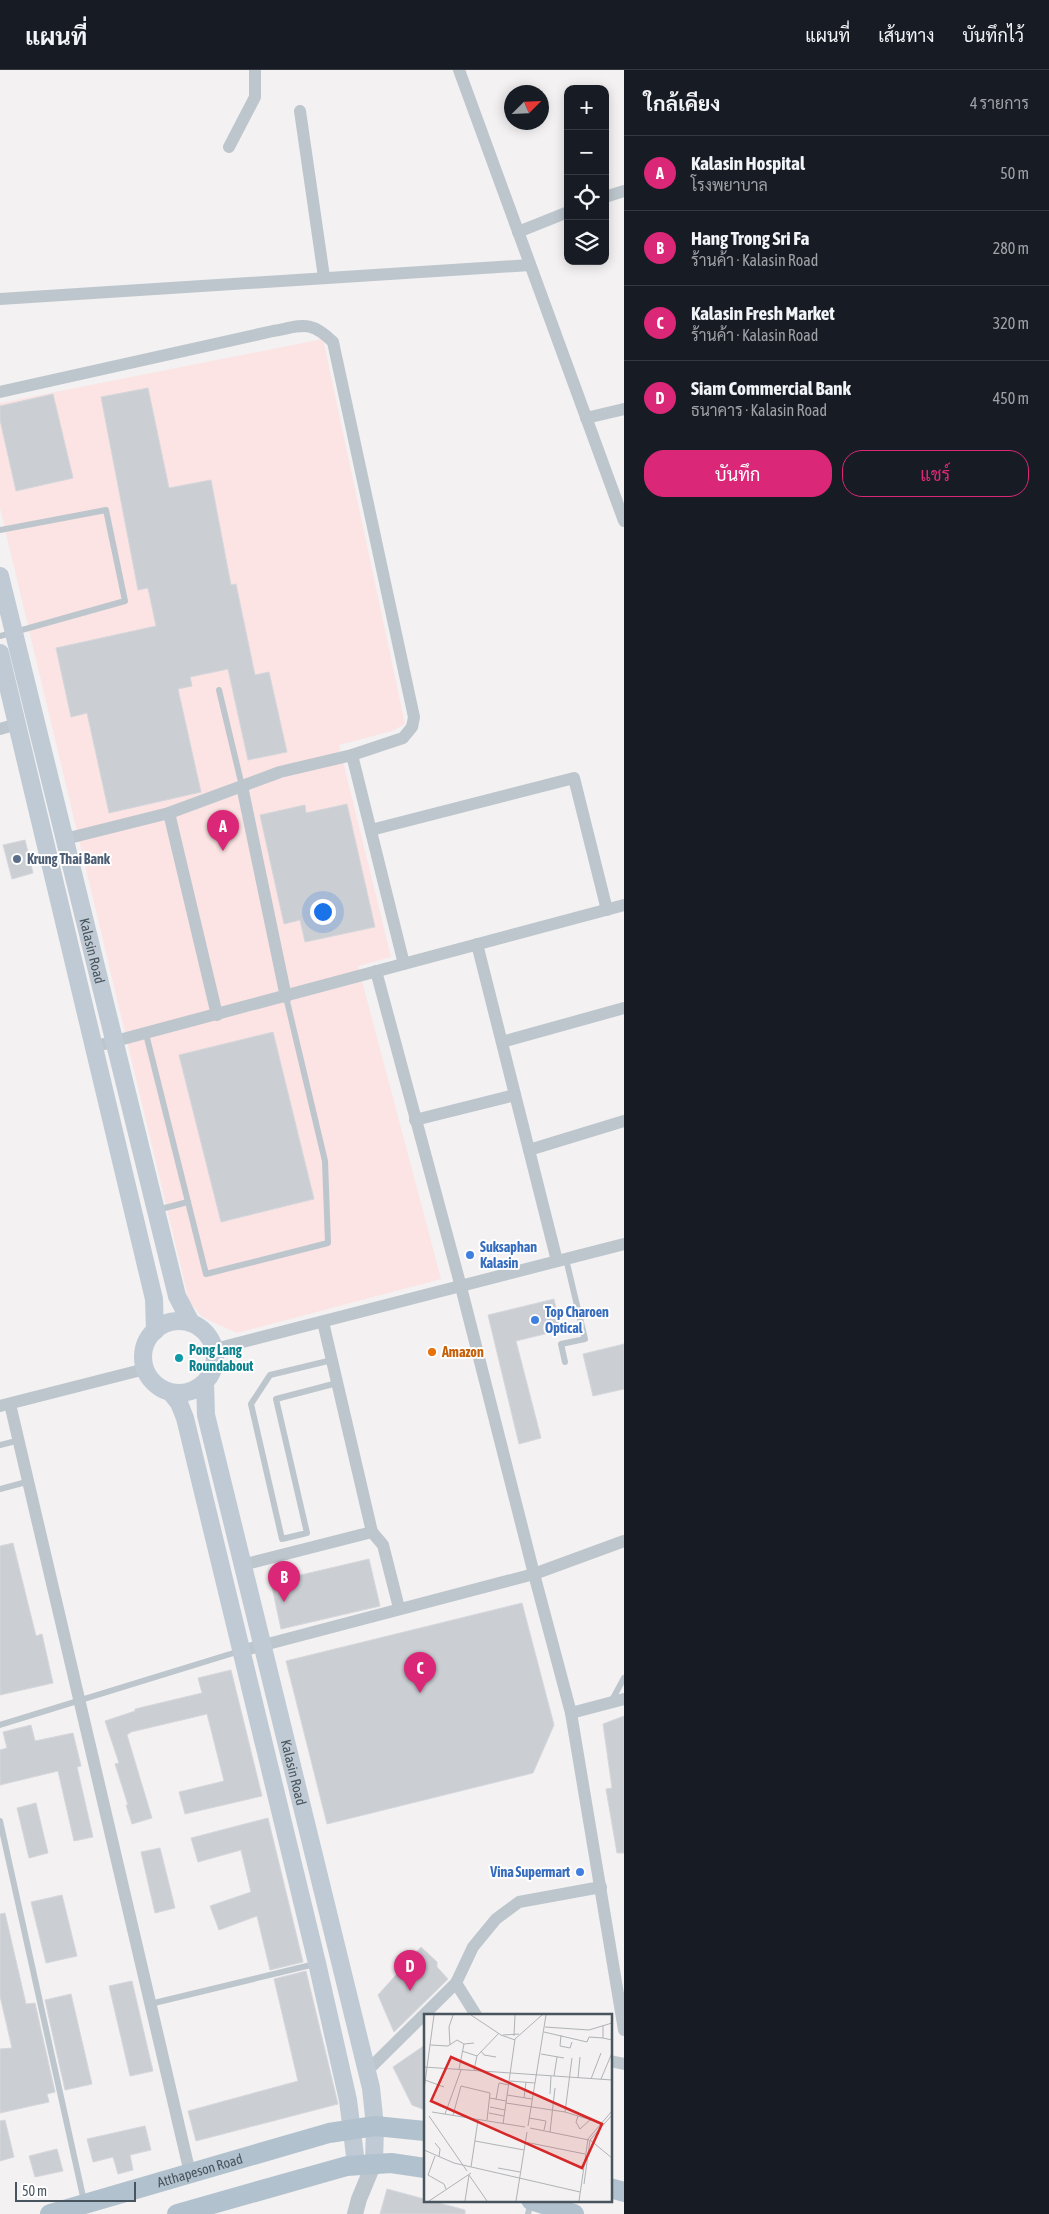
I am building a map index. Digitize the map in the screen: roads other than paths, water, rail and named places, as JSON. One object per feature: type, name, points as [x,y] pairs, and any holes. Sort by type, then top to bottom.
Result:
[{"type":"main road","name":"Kalasin Road","points":[[0,576],[7,634],[65,838],[177,1296],[190,1323]]},
{"type":"main road","name":"Kalasin Road","points":[[0,654],[8,726],[93,1047],[154,1299],[155,1331]]},
{"type":"main road","points":[[180,1321],[190,1323],[207,1334],[215,1349],[215,1362],[212,1373],[205,1383],[195,1391],[183,1394],[171,1393],[160,1388],[150,1380],[145,1369],[143,1357],[145,1345],[155,1331],[169,1323],[180,1321]]},
{"type":"main road","name":"Kalasin Road","points":[[205,1383],[206,1415],[367,2071],[375,2126],[365,2164]]},
{"type":"main road","name":"Kalasin Road","points":[[171,1393],[179,1404],[185,1418],[317,1963],[348,2100],[351,2128],[365,2164]]},
{"type":"main road","name":"Atthapeson Road","points":[[50,2214],[329,2132],[375,2126],[424,2131]]},
{"type":"main road","points":[[178,2214],[365,2164],[424,2168]]},
{"type":"main road","points":[[537,2202],[574,2214]]},
{"type":"street","points":[[229,147],[255,97],[255,70]]},
{"type":"street","points":[[459,70],[624,521]]},
{"type":"street","points":[[300,111],[324,277]]},
{"type":"street","points":[[609,196],[624,191]]},
{"type":"street","points":[[518,232],[564,214]]},
{"type":"street","points":[[0,298],[530,265]]},
{"type":"street","points":[[0,392],[306,325],[320,329],[333,342],[414,717],[412,727],[402,738],[352,755],[280,772],[170,813],[65,838]]},
{"type":"street","points":[[586,418],[624,409]]},
{"type":"street","points":[[352,755],[404,964]]},
{"type":"street","points":[[371,830],[574,778],[607,910]]},
{"type":"street","points":[[242,786],[286,997]]},
{"type":"street","points":[[170,813],[217,1015]]},
{"type":"street","points":[[93,1047],[286,997],[624,905]]},
{"type":"street","points":[[477,944],[529,1150],[562,1260]]},
{"type":"street","points":[[376,971],[461,1286],[571,1713],[602,1887],[624,2030]]},
{"type":"street","points":[[502,1042],[624,1008]]},
{"type":"street","points":[[415,1120],[515,1095]]},
{"type":"street","points":[[529,1150],[624,1121]]},
{"type":"street","points":[[215,1349],[624,1244]]},
{"type":"street","points":[[323,1322],[372,1532],[382,1545],[399,1608]]},
{"type":"street","points":[[145,1369],[5,1405],[20,1440],[30,1481],[79,1702],[190,2173]]},
{"type":"street","points":[[242,1565],[372,1532]]},
{"type":"street","points":[[241,1651],[534,1574],[624,1541]]},
{"type":"street","points":[[571,1713],[624,1699]]},
{"type":"street","points":[[425,2014],[456,1983],[473,1947],[496,1919],[519,1902],[602,1887]]},
{"type":"street","points":[[456,1983],[475,2014]]},
{"type":"street","points":[[367,2071],[424,2015]]},
{"type":"street","points":[[357,2207],[365,2164]]},
{"type":"lane","points":[[0,530],[106,510],[125,601],[7,634]]},
{"type":"lane","points":[[219,690],[242,786]]},
{"type":"lane","points":[[146,1034],[206,1274],[328,1243],[325,1161],[286,997]]},
{"type":"lane","points":[[156,1210],[188,1202]]},
{"type":"lane","points":[[562,1260],[585,1338],[561,1344],[565,1362]]},
{"type":"lane","points":[[332,1360],[270,1375],[251,1404],[282,1539],[307,1533],[276,1399],[337,1383]]},
{"type":"lane","points":[[0,1445],[20,1440]]},
{"type":"lane","points":[[0,1489],[30,1481]]},
{"type":"lane","points":[[0,1725],[241,1651]]},
{"type":"lane","points":[[611,1703],[624,1678]]},
{"type":"lane","points":[[0,1821],[85,2204]]},
{"type":"lane","points":[[149,2004],[317,1963]]},
{"type":"place","name":"Kalasin Hospital","points":[[223,851]]},
{"type":"place","name":"Krung Thai Bank","points":[[17,859]]},
{"type":"place","name":"Suksaphan Kalasin","points":[[470,1255]]},
{"type":"place","name":"Top Charoen Optical","points":[[535,1320]]},
{"type":"place","name":"Amazon","points":[[432,1352]]},
{"type":"place","name":"Pong Lang Roundabout","points":[[179,1358]]},
{"type":"place","name":"Hang Trong Sri Fa","points":[[284,1602]]},
{"type":"place","name":"Kalasin Fresh Market","points":[[420,1693]]},
{"type":"place","name":"Vina Supermart","points":[[580,1872]]},
{"type":"place","name":"Siam Commercial Bank","points":[[410,1991]]}]
